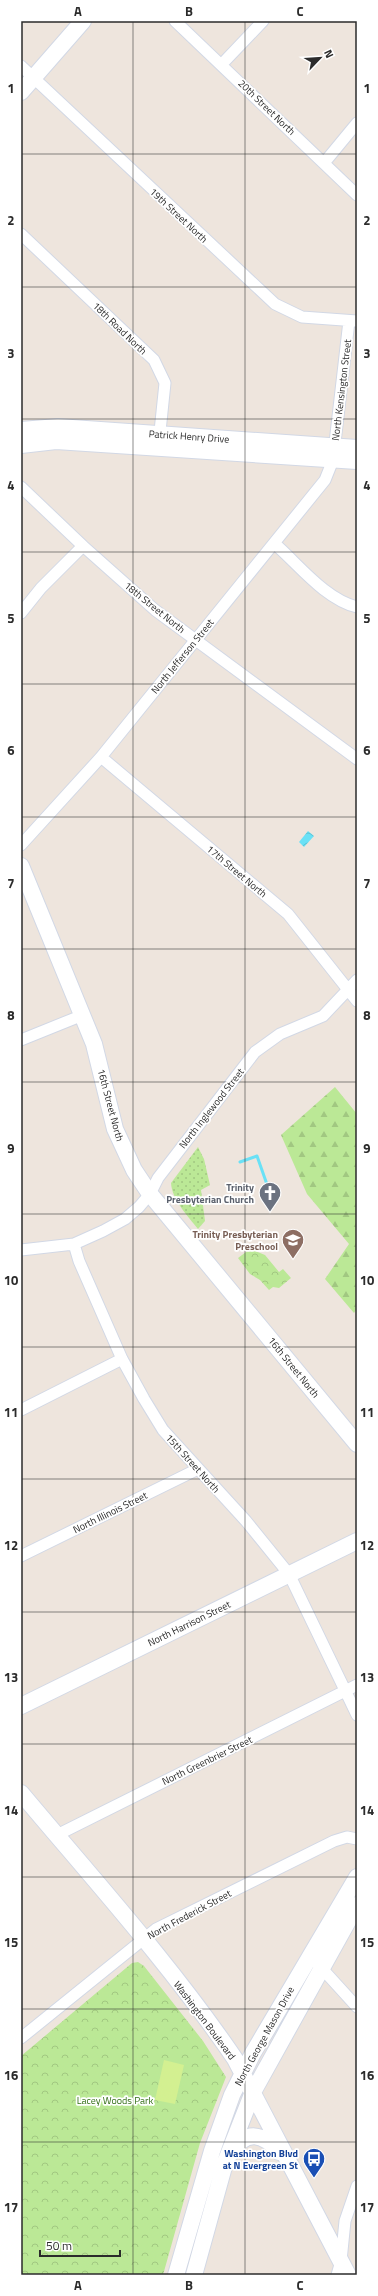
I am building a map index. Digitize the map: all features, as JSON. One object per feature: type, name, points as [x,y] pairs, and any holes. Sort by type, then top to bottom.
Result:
[{"type":"street","points":[[21,92],[83,21]]},
{"type":"street","name":"20th Street North","points":[[175,21],[222,64],[357,195]]},
{"type":"street","points":[[222,64],[262,21]]},
{"type":"street","name":"19th Street North","points":[[21,66],[275,304],[302,317],[353,321]]},
{"type":"street","points":[[324,163],[357,124]]},
{"type":"street","name":"18th Road North","points":[[21,234],[154,360],[165,383],[159,441]]},
{"type":"street","name":"North Kensington Street","points":[[334,453],[353,321]]},
{"type":"street","name":"Patrick Henry Drive","points":[[21,430],[58,427],[159,441]]},
{"type":"street","name":"Patrick Henry Drive","points":[[21,445],[56,441],[159,441],[334,453],[357,448]]},
{"type":"street","name":"Patrick Henry Drive","points":[[334,453],[357,462]]},
{"type":"street","name":"North Jefferson Street","points":[[21,845],[101,757],[275,544],[325,480],[334,453]]},
{"type":"street","name":"18th Street North","points":[[21,487],[83,546],[155,610],[357,759]]},
{"type":"street","points":[[275,544],[320,585],[345,604],[357,607]]},
{"type":"street","points":[[21,613],[41,588],[83,546]]},
{"type":"street","name":"17th Street North","points":[[101,757],[288,914],[357,1000]]},
{"type":"street","name":"16th Street North","points":[[21,866],[94,1044],[115,1129],[134,1170],[150,1194],[357,1444]]},
{"type":"street","name":"North Inglewood Street","points":[[74,1244],[125,1219],[150,1194],[158,1178],[255,1052],[280,1034],[323,1016],[357,980]]},
{"type":"street","points":[[21,1040],[83,1015]]},
{"type":"street","points":[[21,1250],[74,1244]]},
{"type":"street","name":"15th Street North","points":[[74,1244],[79,1262],[122,1359],[163,1430],[246,1521],[289,1574],[357,1715]]},
{"type":"street","points":[[21,1410],[122,1359]]},
{"type":"street","name":"North Illinois Street","points":[[21,1556],[198,1469]]},
{"type":"street","name":"North Harrison Street","points":[[21,1706],[357,1541]]},
{"type":"street","name":"North Greenbrier Street","points":[[57,1835],[357,1686]]},
{"type":"street","name":"Washington Boulevard","points":[[21,1793],[143,1939],[215,2030],[253,2092],[342,2270]]},
{"type":"street","name":"North Frederick Street","points":[[21,2038],[156,1929],[313,1851],[340,1839],[357,1838]]},
{"type":"street","name":"North George Mason Drive","points":[[176,2275],[223,2116],[242,2072],[357,1877]]},
{"type":"street","name":"North George Mason Drive","points":[[194,2275],[225,2163],[253,2092],[357,1905]]},
{"type":"street","points":[[310,1956],[322,1967],[357,2007]]},
{"type":"street","points":[[225,2163],[238,2143],[248,2137],[257,2136],[266,2139],[291,2166]]},
{"type":"street","points":[[342,2270],[345,2220],[357,2186]]},
{"type":"green space","points":[[335,1087],[357,1114],[357,1309],[354,1313],[325,1279],[349,1244],[307,1194],[281,1135]]},
{"type":"green space","points":[[198,1147],[204,1159],[210,1185],[201,1190],[205,1221],[198,1229],[177,1202],[171,1183]]},
{"type":"green space","points":[[250,1249],[265,1255],[279,1272],[283,1269],[291,1278],[279,1288],[273,1287],[269,1290],[260,1280],[250,1274],[238,1258]]},
{"type":"green space","name":"Lacey Woods Park","points":[[138,1962],[144,1966],[203,2041],[226,2077],[200,2143],[163,2275],[21,2275],[21,2056],[132,1963]]},
{"type":"green space","points":[[164,2060],[184,2065],[175,2104],[155,2100]]},
{"type":"water","points":[[308,831],[314,836],[304,847],[299,842]]},
{"type":"waterway","points":[[240,1162],[257,1156],[270,1193]]},
{"type":"place","name":"Trinity Presbyterian Church","points":[[270,1212]]},
{"type":"place","name":"Trinity Presbyterian Preschool","points":[[293,1260]]},
{"type":"place","name":"Washington Blvd at N Evergreen St","points":[[314,2178]]}]
